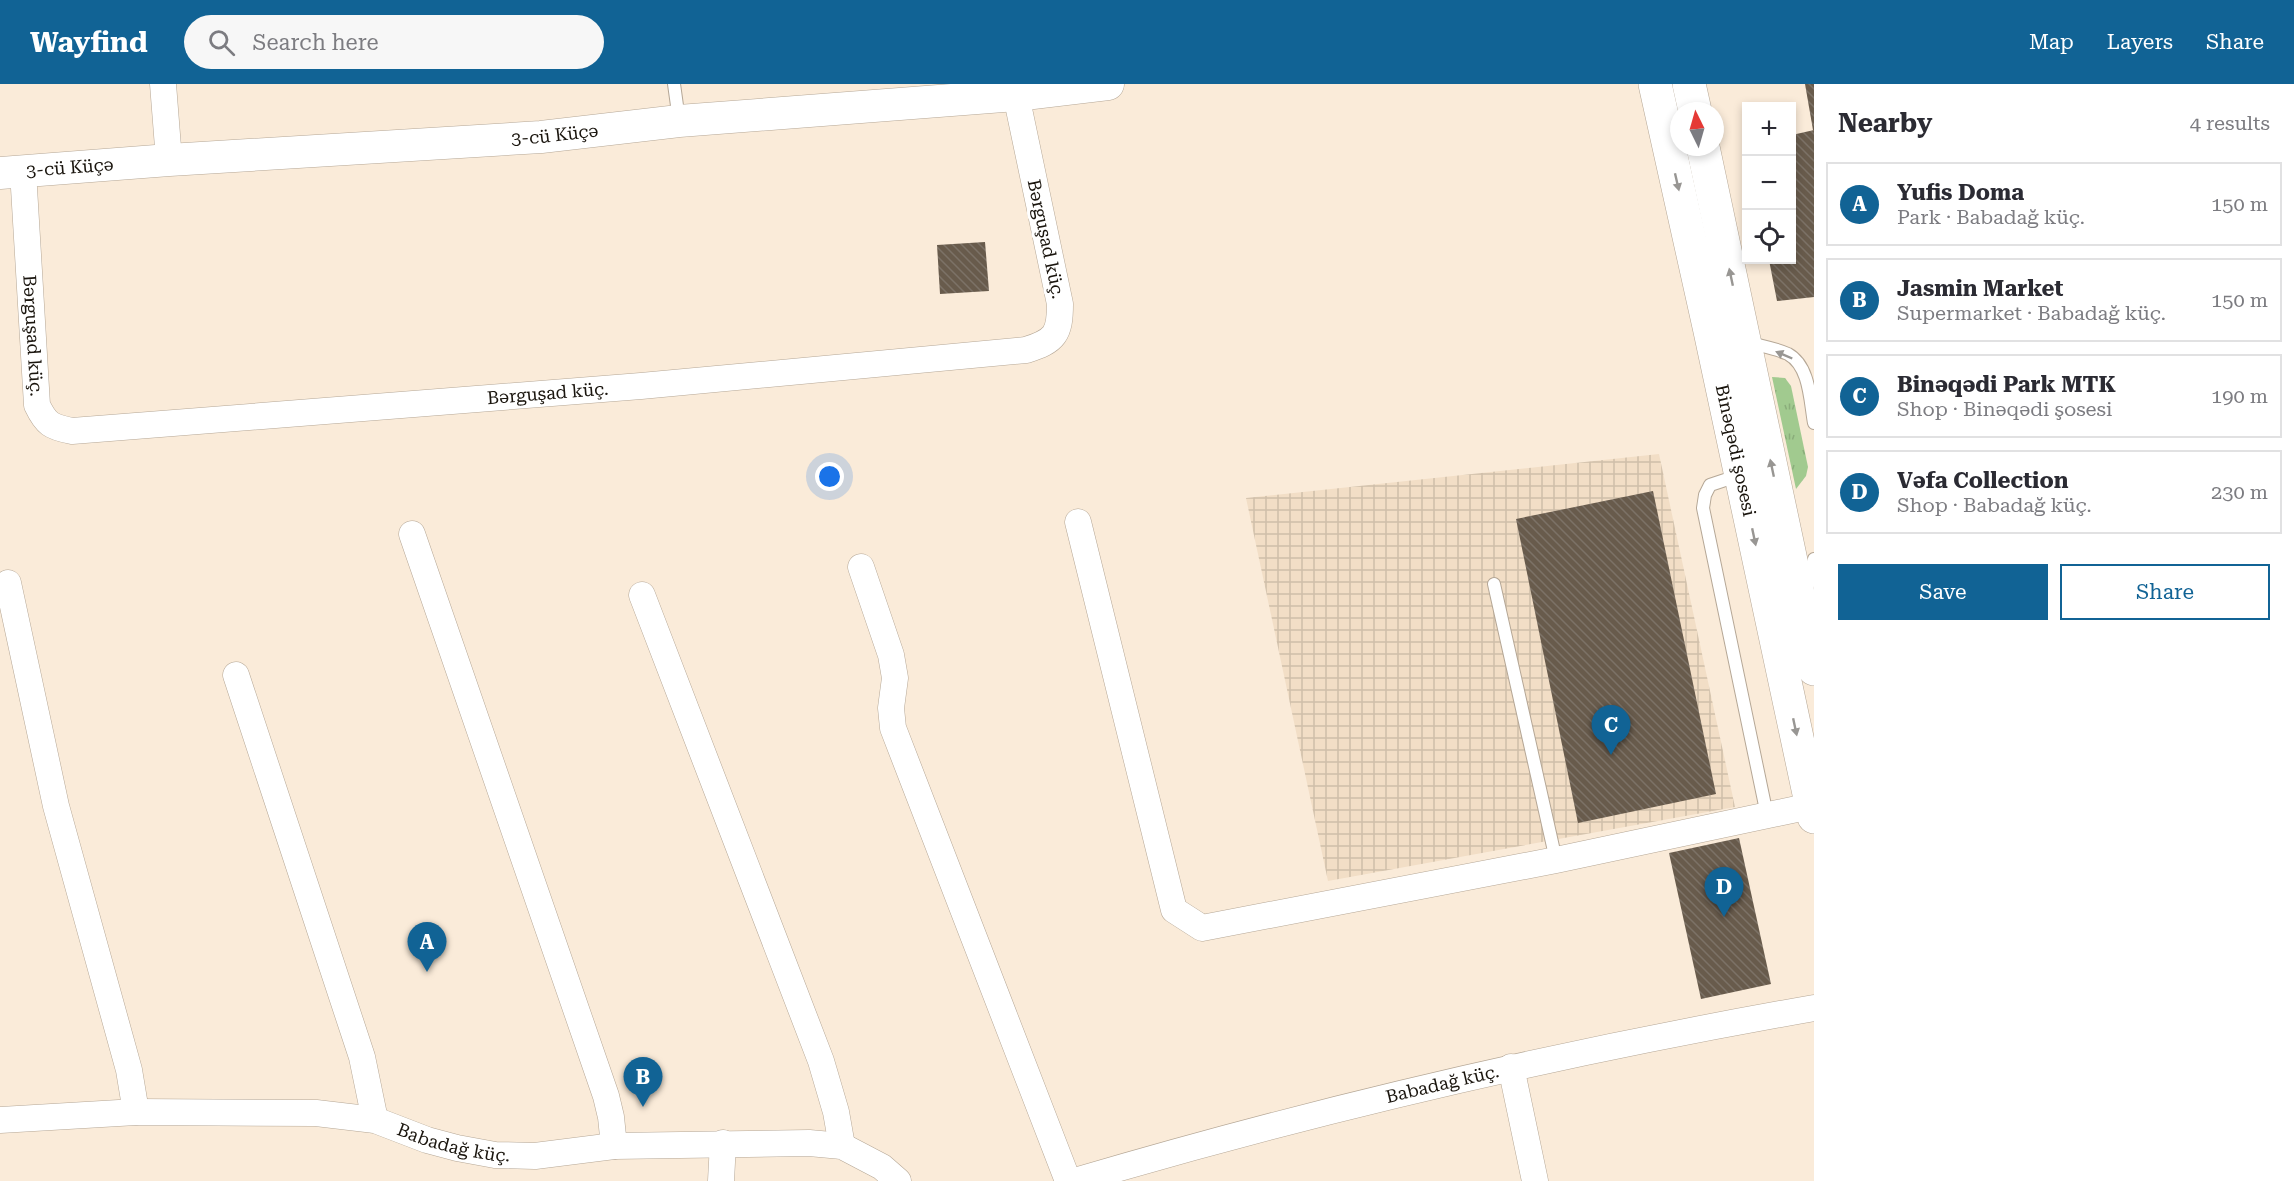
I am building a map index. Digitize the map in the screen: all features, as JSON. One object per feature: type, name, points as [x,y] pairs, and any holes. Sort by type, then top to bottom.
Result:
[{"type":"main road","name":"Binəqədi şosesi","points":[[1655,84],[1813,811]]},
{"type":"main road","points":[[1689,84],[1693,102]]},
{"type":"main road","name":"Binəqədi şosesi","points":[[1705,156],[1813,660]]},
{"type":"street","points":[[163,84],[169,160]]},
{"type":"street","name":"3-cü Küçə","points":[[11,172],[540,137],[679,121],[1016,95],[1108,84]]},
{"type":"street","name":"Bərguşad küç.","points":[[11,172],[37,405],[44,419],[55,428],[72,431],[641,386],[1026,350],[1042,345],[1053,336],[1060,324],[1060,304],[1016,95]]},
{"type":"street","points":[[1078,522],[1174,910],[1202,928],[1556,860],[1767,815],[1813,811]]},
{"type":"street","points":[[412,534],[606,1096],[614,1146]]},
{"type":"street","points":[[861,567],[891,655],[895,678],[891,708],[893,728],[1068,1181]]},
{"type":"street","points":[[8,583],[56,806],[129,1070],[136,1112]]},
{"type":"street","points":[[642,595],[821,1061],[836,1112],[842,1146]]},
{"type":"street","points":[[236,675],[362,1057],[375,1120]]},
{"type":"street","name":"Babadağ küç.","points":[[1075,1181],[1224,1137],[1511,1067],[1722,1024],[1814,1008]]},
{"type":"street","points":[[1511,1067],[1535,1181]]},
{"type":"street","name":"Babadağ küç.","points":[[0,1120],[136,1112],[316,1113],[375,1120],[427,1140],[495,1155],[535,1156],[614,1146],[809,1143],[842,1146],[882,1167],[898,1181]]},
{"type":"street","points":[[721,1181],[723,1143]]},
{"type":"lane","points":[[674,84],[679,121]]},
{"type":"lane","points":[[1745,341],[1788,355],[1798,362],[1805,375],[1814,423]]},
{"type":"lane","points":[[1741,474],[1710,485],[1705,495],[1703,508],[1767,815]]},
{"type":"lane","points":[[1802,612],[1814,559]]},
{"type":"lane","points":[[1494,584],[1556,860]]},
{"type":"shaded area","points":[[1659,454],[1735,807],[1328,881],[1246,498]]},
{"type":"green space","points":[[1772,377],[1785,378],[1791,386],[1808,467],[1806,476],[1796,489]]},
{"type":"building","points":[[1805,84],[1814,84],[1814,130],[1813,130]]},
{"type":"building","points":[[1814,130],[1814,297],[1777,301],[1770,264],[1796,264],[1796,134]]},
{"type":"building","points":[[985,242],[989,291],[940,294],[937,245]]},
{"type":"building","points":[[1653,491],[1716,794],[1578,823],[1516,519]]},
{"type":"building","points":[[1739,838],[1771,984],[1701,999],[1669,853]]},
{"type":"place","name":"Binəqədi Park MTK","points":[[1611,755]]},
{"type":"place","name":"Vəfa Collection","points":[[1724,917]]},
{"type":"place","name":"Yufis Doma","points":[[427,972]]},
{"type":"place","name":"Jasmin Market","points":[[643,1107]]}]
